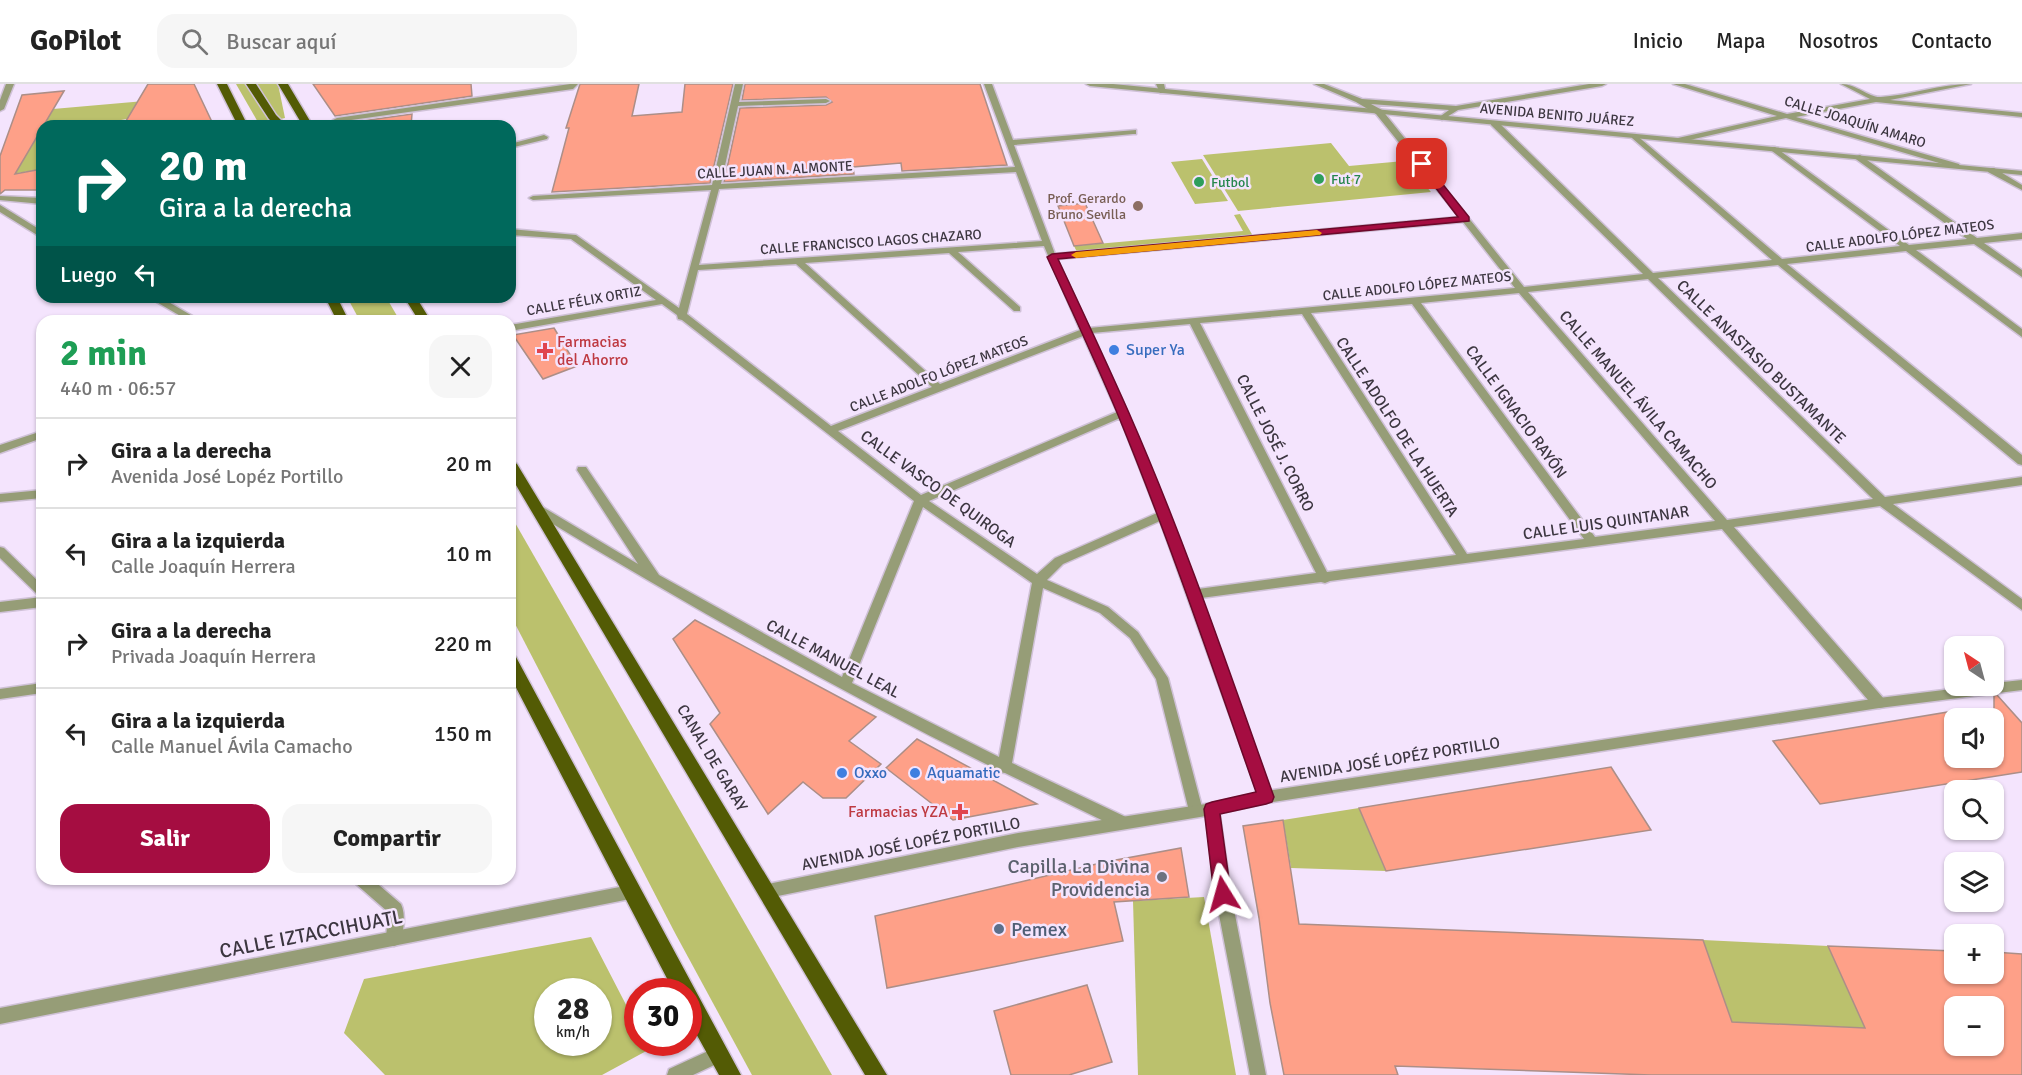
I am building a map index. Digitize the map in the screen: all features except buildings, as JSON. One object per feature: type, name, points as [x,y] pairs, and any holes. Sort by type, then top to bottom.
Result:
[{"type":"main road","points":[[222,84],[240,120]]},
{"type":"main road","points":[[251,84],[275,120]]},
{"type":"main road","points":[[283,84],[304,120]]},
{"type":"main road","name":"CANAL DE GARAY","points":[[516,474],[877,1075]]},
{"type":"main road","points":[[516,673],[677,978]]},
{"type":"main road","points":[[702,1023],[731,1075]]},
{"type":"street","points":[[0,109],[10,84]]},
{"type":"street","points":[[681,317],[716,188],[739,84]]},
{"type":"street","points":[[988,84],[1052,257],[1123,413],[1194,594],[1266,797]]},
{"type":"street","name":"AVENIDA BENITO JUÁREZ","points":[[1090,84],[1162,88],[1379,112],[2022,173]]},
{"type":"street","points":[[1318,84],[1359,100],[1379,112]]},
{"type":"street","points":[[1359,100],[1456,108],[1602,84]]},
{"type":"street","name":"CALLE JOAQUÍN AMARO","points":[[1677,84],[1956,166]]},
{"type":"street","points":[[1845,84],[1878,101],[2022,115]]},
{"type":"street","points":[[1681,140],[1787,116],[1967,84]]},
{"type":"street","points":[[338,120],[573,86]]},
{"type":"street","points":[[734,104],[826,101]]},
{"type":"street","points":[[1442,118],[1456,108]]},
{"type":"street","name":"CALLE MANUEL ÁVILA CAMACHO","points":[[1379,112],[1522,290],[1727,524],[1879,703]]},
{"type":"street","name":"CALLE ANASTASIO BUSTAMANTE","points":[[1494,123],[1882,501],[2022,605]]},
{"type":"street","points":[[1010,143],[1132,132]]},
{"type":"street","points":[[1635,136],[1781,263],[2022,461]]},
{"type":"street","points":[[516,144],[544,137]]},
{"type":"street","points":[[1775,149],[2022,334]]},
{"type":"street","points":[[1857,157],[2022,274]]},
{"type":"street","name":"CALLE JUAN N. ALMONTE","points":[[533,198],[1020,169]]},
{"type":"street","points":[[1991,170],[2022,188]]},
{"type":"street","points":[[0,198],[36,201]]},
{"type":"street","points":[[0,208],[36,231]]},
{"type":"street","points":[[1052,257],[1465,219]]},
{"type":"street","name":"CALLE VASCO DE QUIROGA","points":[[516,232],[573,237],[663,301],[920,500],[1038,581],[1104,610],[1134,635],[1162,678],[1204,810],[1223,894],[1258,1075]]},
{"type":"street","name":"CALLE ADOLFO LÓPEZ MATEOS","points":[[831,430],[1086,331],[1415,301],[1909,250],[1975,240],[2022,236]]},
{"type":"street","name":"CALLE FRANCISCO LAGOS CHAZARO","points":[[695,268],[1048,243]]},
{"type":"street","points":[[951,249],[1017,309]]},
{"type":"street","points":[[798,261],[939,388]]},
{"type":"street","name":"CALLE FÉLIX ORTIZ","points":[[516,327],[663,301]]},
{"type":"street","name":"CALLE IGNACIO RAYÓN","points":[[1415,301],[1592,541]]},
{"type":"street","points":[[164,303],[185,315]]},
{"type":"street","name":"CALLE ADOLFO DE LA HUERTA","points":[[1305,311],[1464,559]]},
{"type":"street","name":"CALLE JOSÉ J. CORRO","points":[[1194,322],[1325,579]]},
{"type":"street","points":[[845,685],[920,500],[1123,413]]},
{"type":"street","points":[[0,449],[36,436]]},
{"type":"street","points":[[582,470],[656,582]]},
{"type":"street","name":"CALLE LUIS QUINTANAR","points":[[1194,594],[1325,579],[2022,481]]},
{"type":"street","points":[[0,498],[36,495]]},
{"type":"street","name":"CALLE MANUEL LEAL","points":[[537,509],[656,582],[845,685],[1004,768],[1123,823]]},
{"type":"street","points":[[1004,768],[1038,581],[1059,561],[1163,515]]},
{"type":"street","points":[[0,551],[36,586]]},
{"type":"street","points":[[0,607],[36,603]]},
{"type":"street","name":"AVENIDA JOSÉ LOPÉZ PORTILLO","points":[[768,891],[1018,840],[1204,810],[1266,797],[1879,703],[2022,685]]},
{"type":"street","points":[[0,694],[36,689]]},
{"type":"street","points":[[368,885],[396,909],[394,939]]},
{"type":"street","name":"CALLE IZTACCIHUATL","points":[[0,1016],[630,892]]},
{"type":"street","points":[[675,1075],[719,1054]]},
{"type":"green space","points":[[236,84],[278,84],[285,118],[257,120]]},
{"type":"green space","points":[[156,100],[161,113],[121,120],[47,120],[53,109]]},
{"type":"green space","points":[[36,131],[36,170],[0,176],[0,156]]},
{"type":"green space","name":"Fut 7","points":[[1331,143],[1349,166],[1404,161],[1431,192],[1238,211],[1203,155]]},
{"type":"green space","name":"Futbol","points":[[1202,159],[1228,201],[1195,204],[1171,162]]},
{"type":"green space","points":[[1240,214],[1253,236],[1077,252],[1074,246],[1243,231],[1234,215]]},
{"type":"green space","points":[[350,303],[390,303],[396,315],[357,315]]},
{"type":"green space","points":[[516,524],[832,1075],[752,1075],[702,983],[702,978],[699,978],[516,626]]},
{"type":"green space","points":[[1359,808],[1386,871],[1291,868],[1283,820]]},
{"type":"green space","points":[[1204,897],[1236,1075],[1138,1075],[1133,901]]},
{"type":"green space","points":[[591,937],[624,1001],[624,1056],[637,1056],[602,1075],[385,1075],[344,1033],[364,979]]},
{"type":"green space","points":[[1703,940],[1828,946],[1865,1028],[1732,1022]]},
{"type":"slow traffic","points":[[1076,255],[1317,233]]},
{"type":"place","name":"Fut 7","points":[[1319,179]]},
{"type":"place","name":"Futbol","points":[[1199,182]]},
{"type":"place","name":"Prof. Gerardo Bruno Sevilla","points":[[1138,206]]},
{"type":"place","name":"Super Ya","points":[[1114,350]]},
{"type":"place","name":"Farmacias del Ahorro","points":[[545,351]]},
{"type":"place","name":"Oxxo","points":[[842,773]]},
{"type":"place","name":"Aquamatic","points":[[915,773]]},
{"type":"place","name":"Farmacias YZA","points":[[960,812]]},
{"type":"place","name":"Capilla La Divina Providencia","points":[[1162,877]]},
{"type":"place","name":"Pemex","points":[[999,929]]},
{"type":"route","points":[[1223,894],[1212,809],[1266,797],[1194,594],[1153,487],[1123,413],[1052,257],[1465,219],[1422,164]]}]
